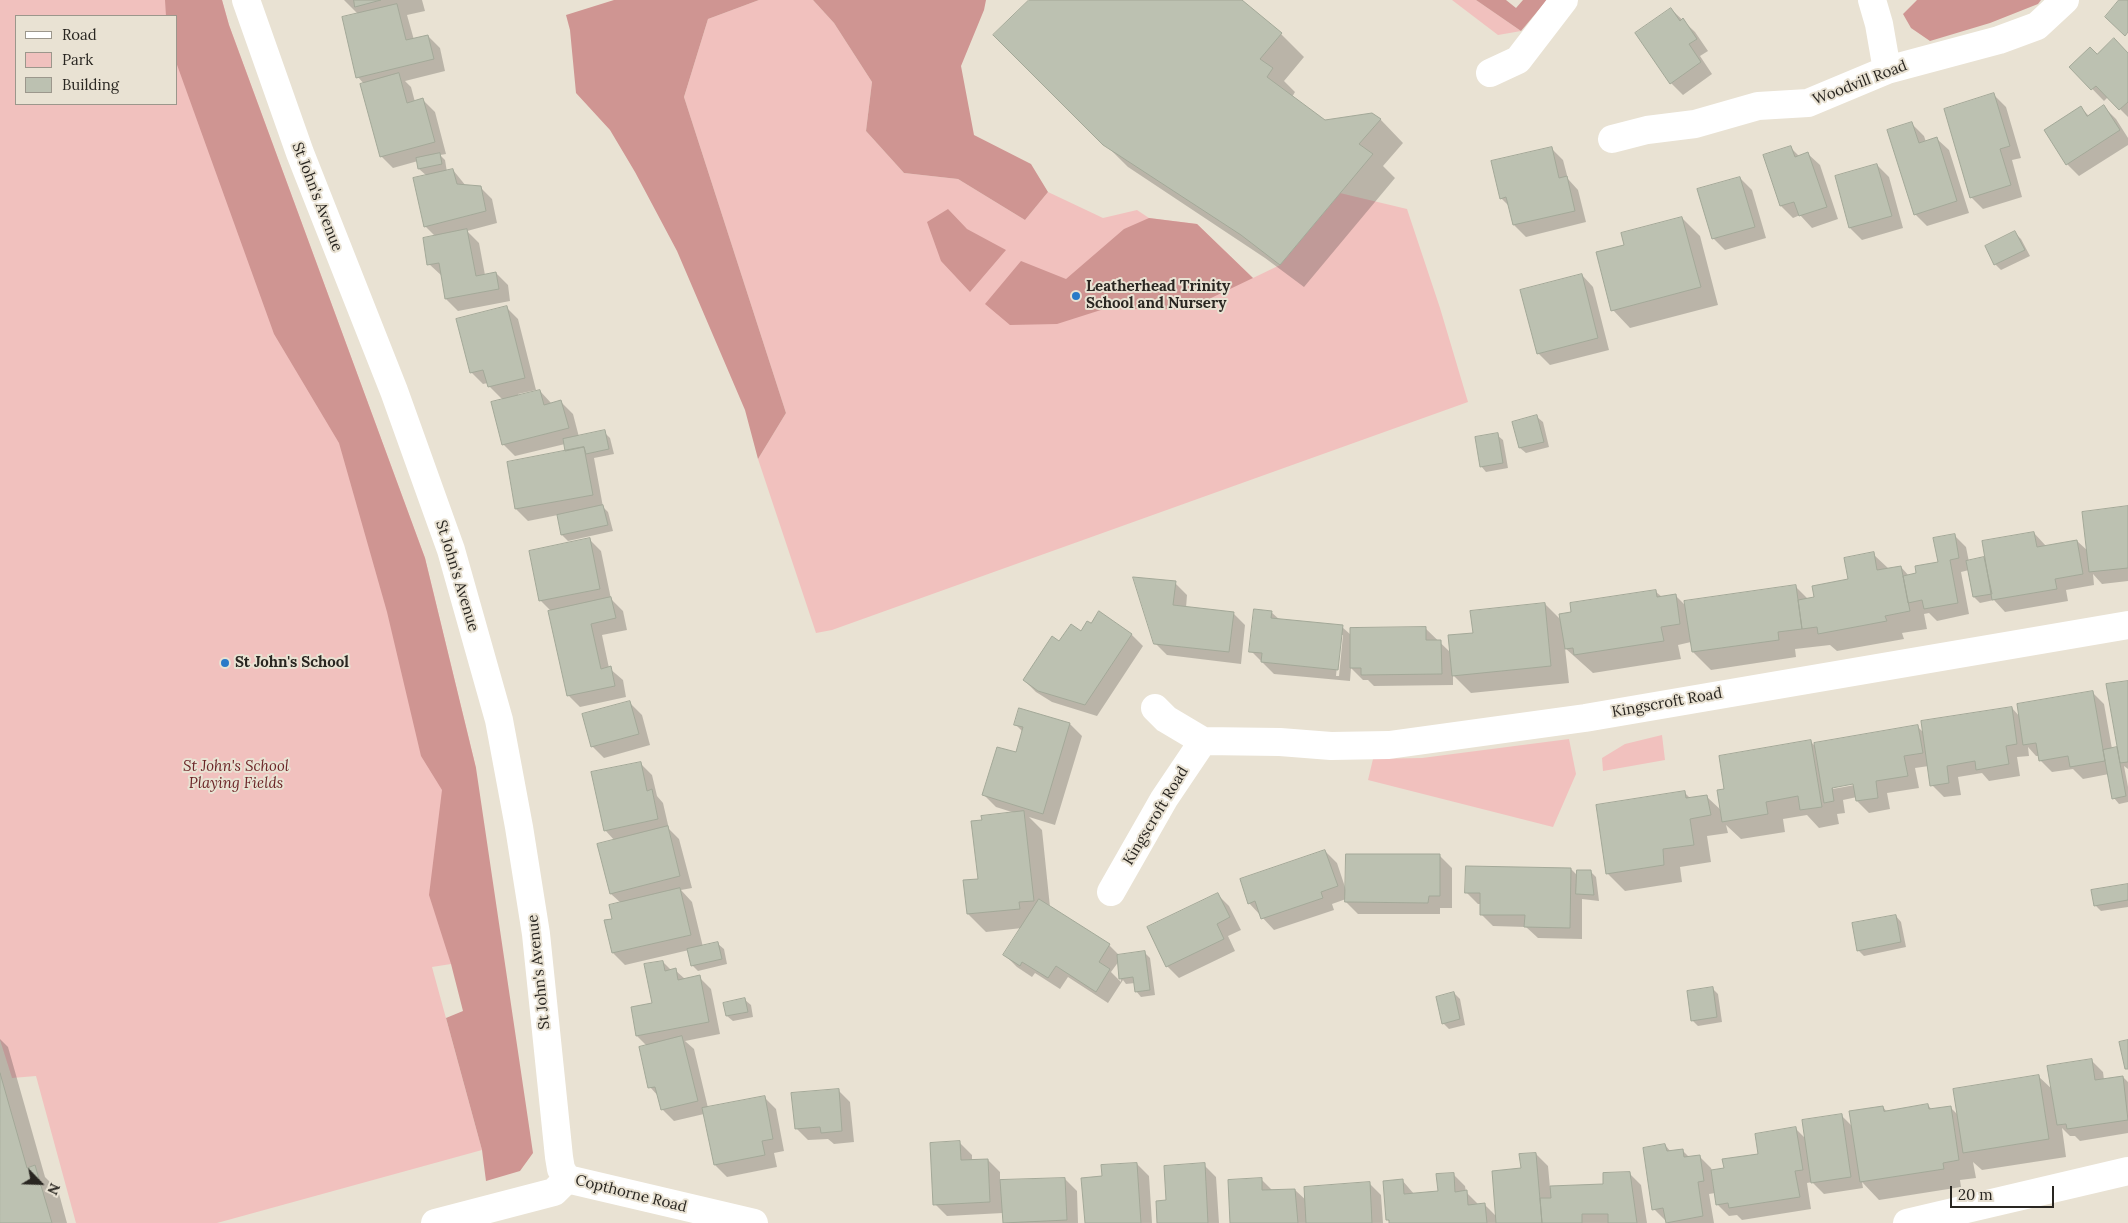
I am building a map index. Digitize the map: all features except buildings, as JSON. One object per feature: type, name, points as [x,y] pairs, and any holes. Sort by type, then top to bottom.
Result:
[{"type":"street","name":"St John's Avenue","points":[[246,0],[300,153],[394,391],[451,550],[499,720],[536,934],[559,1157],[561,1169],[567,1178]]},
{"type":"street","points":[[1490,73],[1518,60],[1564,0]]},
{"type":"street","points":[[1872,0],[1879,24],[1887,70]]},
{"type":"street","name":"Woodvill Road","points":[[1612,139],[1647,130],[1695,124],[1758,106],[1808,103],[1887,70],[1999,40],[2037,26],[2065,0]]},
{"type":"street","name":"Kingscroft Road","points":[[1155,708],[1166,719],[1203,741],[1280,742],[1331,746],[1388,745],[1585,718],[2128,625]]},
{"type":"street","name":"Kingscroft Road","points":[[1111,892],[1164,799],[1203,741]]},
{"type":"street","points":[[1907,1223],[2128,1171]]},
{"type":"street","points":[[435,1223],[554,1192],[567,1178]]},
{"type":"street","name":"Copthorne Road","points":[[567,1178],[754,1223]]},
{"type":"green space","name":"St John's School Playing Fields","points":[[0,0],[222,0],[229,25],[425,558],[476,768],[451,964],[432,967],[482,1150],[217,1223],[76,1223],[36,1076],[12,1078],[0,1040]]},
{"type":"green space","points":[[759,0],[813,0],[834,23],[872,82],[866,131],[904,173],[958,179],[1025,220],[1048,192],[1103,218],[1137,210],[1149,218],[1197,224],[1253,278],[1280,265],[1340,193],[1407,209],[1440,308],[1468,402],[832,630],[816,633],[758,459],[786,413],[684,97],[708,19]]},
{"type":"green space","points":[[1452,0],[1476,0],[1521,31],[1498,35]]},
{"type":"green space","points":[[1662,735],[1665,760],[1603,771],[1602,758],[1625,744]]},
{"type":"green space","points":[[1569,739],[1576,774],[1553,827],[1368,780],[1373,759],[1422,758]]},
{"type":"shaded area","points":[[165,0],[222,0],[229,25],[425,558],[476,768],[533,1153],[520,1171],[486,1181],[482,1150],[446,1018],[463,1011],[451,964],[429,895],[442,790],[421,756],[387,612],[339,443],[274,334],[178,68],[178,15],[166,15]]},
{"type":"shaded area","points":[[614,0],[759,0],[708,19],[684,97],[786,413],[758,459],[745,410],[677,251],[635,172],[610,130],[576,93],[570,30],[566,15]]},
{"type":"shaded area","points":[[813,0],[986,0],[984,10],[961,66],[974,135],[1031,164],[1048,192],[1025,220],[958,179],[904,173],[866,131],[872,82],[834,23]]},
{"type":"shaded area","points":[[1476,0],[1506,0],[1516,8],[1523,0],[1547,0],[1521,31]]},
{"type":"shaded area","points":[[1917,0],[2041,0],[2038,4],[1990,23],[1930,41],[1911,28],[1903,14]]},
{"type":"shaded area","points":[[948,209],[967,229],[1006,250],[970,292],[941,261],[927,222]]},
{"type":"shaded area","points":[[1149,218],[1197,224],[1253,278],[1188,309],[1104,309],[1057,324],[1010,325],[985,304],[1021,261],[1066,279],[1124,229]]},
{"type":"place","name":"Leatherhead Trinity School and Nursery","points":[[1076,296]]},
{"type":"place","name":"St John's School","points":[[225,663]]}]
